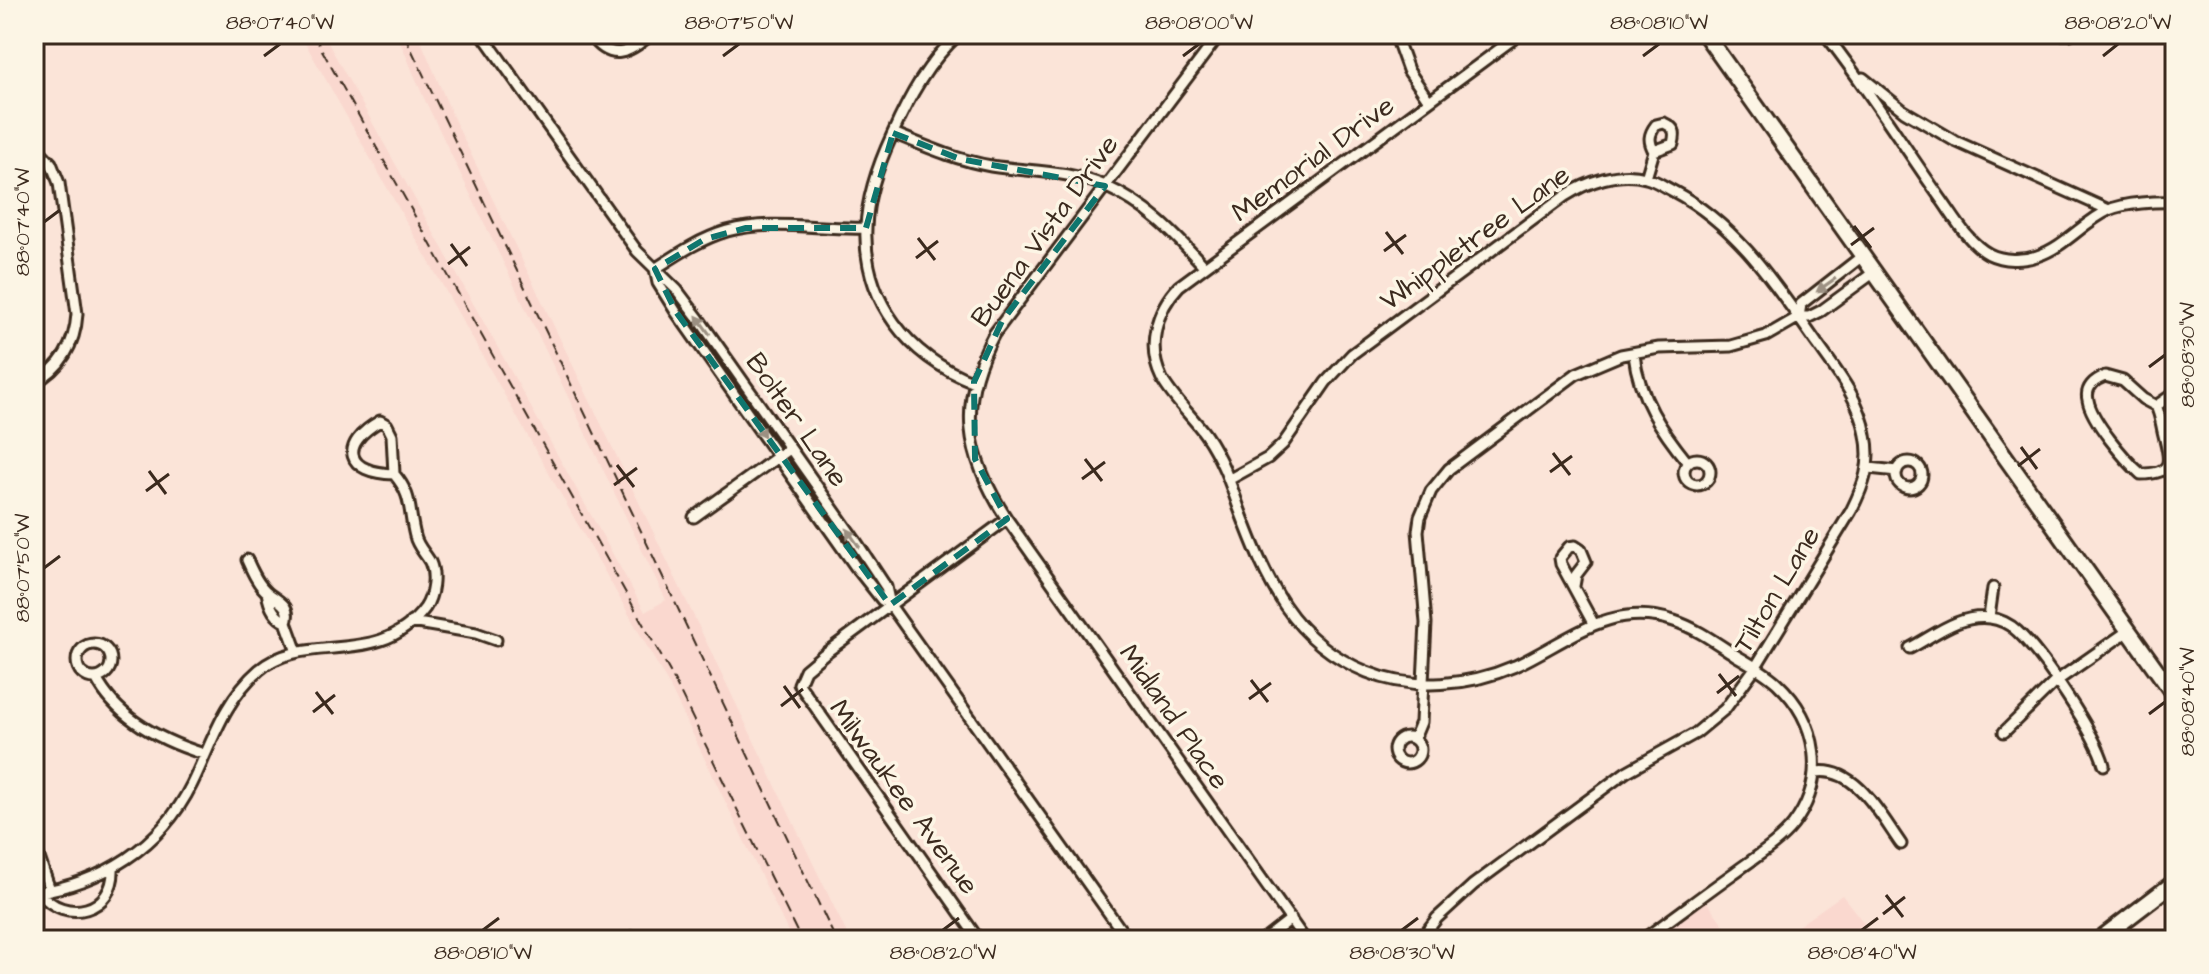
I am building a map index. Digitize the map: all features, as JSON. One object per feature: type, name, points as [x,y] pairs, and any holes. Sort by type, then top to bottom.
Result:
[{"type":"main road","points":[[1705,34],[2175,696]]},
{"type":"main road","points":[[2109,937],[2175,882]]},
{"type":"street","name":"Bolter Lane","points":[[482,34],[637,251],[677,290],[790,448],[886,587],[890,605]]},
{"type":"street","points":[[590,34],[604,49],[620,53],[633,49],[651,34]]},
{"type":"street","points":[[959,34],[916,86],[893,133],[879,166],[866,228],[873,280],[892,320],[920,352],[974,382]]},
{"type":"street","name":"Buena Vista Drive","points":[[1007,519],[980,474],[975,459],[971,417],[974,382],[986,349],[1002,321],[1220,34]]},
{"type":"street","points":[[1395,34],[1408,70],[1429,101]]},
{"type":"street","name":"Memorial Drive","points":[[1230,479],[1206,436],[1162,378],[1156,359],[1155,336],[1165,303],[1179,286],[1204,266],[1520,34]]},
{"type":"street","points":[[1825,34],[1963,228],[1990,255],[2014,259],[2040,255],[2065,242],[2109,210],[2154,202],[2175,202]]},
{"type":"street","points":[[2055,34],[2070,34]]},
{"type":"street","points":[[1854,71],[1904,111],[1955,141],[2109,210]]},
{"type":"street","points":[[893,133],[960,159],[993,166],[1052,171],[1105,186],[1164,222],[1204,266]]},
{"type":"street","points":[[34,145],[51,163],[59,183],[77,314],[76,330],[65,356],[47,375],[34,383]]},
{"type":"street","points":[[1654,151],[1646,178],[1693,203],[1735,236],[1799,317]]},
{"type":"street","name":"Whippletree Lane","points":[[1230,479],[1268,458],[1283,444],[1326,382],[1352,354],[1565,196],[1592,181],[1646,178]]},
{"type":"street","points":[[655,269],[705,239],[746,228],[783,225],[866,228]]},
{"type":"street","points":[[1799,317],[1801,304],[1861,257]]},
{"type":"street","name":"Bolter Lane","points":[[655,269],[658,283],[676,312],[778,457],[871,588],[890,605],[1128,940]]},
{"type":"street","points":[[1414,739],[1421,722],[1426,614],[1418,531],[1420,517],[1440,478],[1576,374],[1610,359],[1659,348],[1713,348],[1766,336],[1799,317],[1809,317],[1821,311],[1873,273]]},
{"type":"street","name":"Tilton Lane","points":[[1420,940],[1437,918],[1473,885],[1626,772],[1706,726],[1733,700],[1851,511],[1869,468],[1867,437],[1854,398],[1799,317]]},
{"type":"street","points":[[1634,355],[1642,390],[1655,419],[1688,463]]},
{"type":"street","points":[[2111,376],[2123,381],[2156,406],[2170,452],[2167,466],[2155,474],[2141,474],[2130,465],[2093,413],[2088,391],[2098,378],[2111,376]]},
{"type":"street","points":[[2156,406],[2175,393]]},
{"type":"street","points":[[41,892],[88,880],[113,868],[136,852],[167,822],[192,784],[219,719],[246,682],[272,660],[297,652],[369,644],[396,632],[425,607],[432,593],[431,564],[416,540],[407,490],[394,474],[392,435],[387,425],[380,421],[360,437],[353,449],[353,459],[369,472],[394,474]]},
{"type":"street","points":[[694,517],[790,448]]},
{"type":"street","points":[[1869,468],[1897,471]]},
{"type":"street","points":[[1230,479],[1246,527],[1270,582],[1288,612],[1310,638],[1337,657],[1367,672],[1402,681],[1452,683],[1494,674],[1516,665],[1593,623],[1630,616],[1673,621],[1713,641],[1787,693],[1806,721],[1816,772],[1801,813],[1778,840],[1642,940]]},
{"type":"street","points":[[890,605],[1007,519]]},
{"type":"street","name":"Midland Place","points":[[1007,519],[1305,940]]},
{"type":"street","points":[[247,560],[267,592],[277,597],[286,609],[286,622],[297,652]]},
{"type":"street","points":[[1574,586],[1593,623]]},
{"type":"street","points":[[1989,617],[1993,588]]},
{"type":"street","name":"Milwaukee Avenue","points":[[890,605],[824,654],[800,677],[801,691],[979,940]]},
{"type":"street","points":[[1910,648],[1965,619],[1989,617],[2015,629],[2094,739],[2104,765]]},
{"type":"street","points":[[411,622],[476,633],[496,640]]},
{"type":"street","points":[[2004,732],[2055,682],[2128,631]]},
{"type":"street","points":[[96,678],[108,697],[141,726],[174,744],[204,754]]},
{"type":"street","points":[[1816,772],[1832,773],[1848,779],[1864,794],[1901,844]]},
{"type":"street","points":[[34,843],[41,892],[51,905],[59,909],[83,910],[94,906],[110,890],[114,880],[113,868]]},
{"type":"street","points":[[1264,940],[1291,919]]},
{"type":"highlighted area","points":[[893,133],[960,159],[1105,186],[1002,321],[974,382],[975,459],[1007,519],[890,605],[676,312],[655,269],[705,239],[746,228],[866,228]]},
{"type":"shaded area","points":[[300,34],[323,34],[645,612],[666,600],[423,96],[397,34],[418,34],[454,119],[850,940],[792,940],[670,687]]},
{"type":"shaded area","points":[[1842,895],[1877,940],[1778,940]]},
{"type":"shaded area","points":[[1706,901],[1735,940],[1650,940]]},
{"type":"railway","points":[[313,34],[670,672],[801,940]]},
{"type":"railway","points":[[404,34],[836,940]]}]
